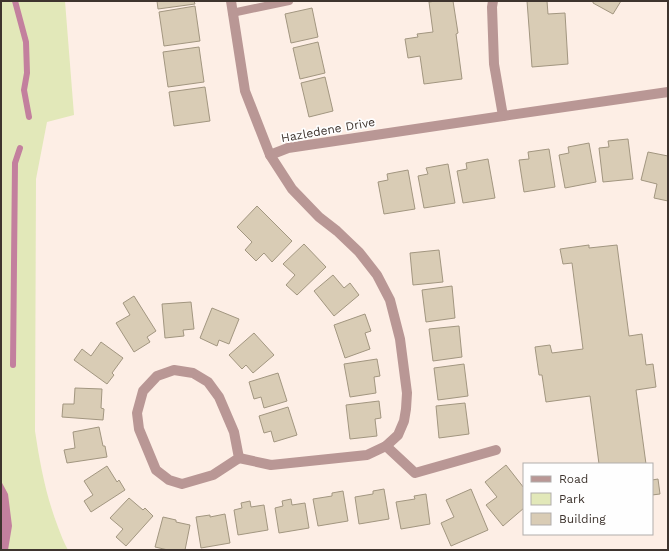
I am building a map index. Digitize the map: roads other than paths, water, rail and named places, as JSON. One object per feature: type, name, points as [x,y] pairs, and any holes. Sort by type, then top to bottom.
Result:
[{"type":"street","points":[[231,1],[245,91],[270,155]]},
{"type":"street","points":[[493,1],[494,64],[502,116]]},
{"type":"street","name":"Hazledene Drive","points":[[386,446],[398,435],[404,420],[407,392],[400,340],[390,300],[377,275],[359,252],[337,231],[319,217],[292,189],[270,155],[288,148],[668,92]]},
{"type":"street","points":[[239,458],[234,432],[220,397],[208,382],[193,373],[174,370],[157,376],[143,391],[137,413],[139,429],[156,470],[169,480],[182,484],[213,475],[239,458],[271,465],[367,455],[386,446],[415,473],[496,450]]},
{"type":"lane","points":[[232,13],[289,1]]},
{"type":"waterway","points":[[15,1],[26,42],[27,73],[24,90],[29,117]]},
{"type":"waterway","points":[[13,365],[15,163],[20,148]]}]
